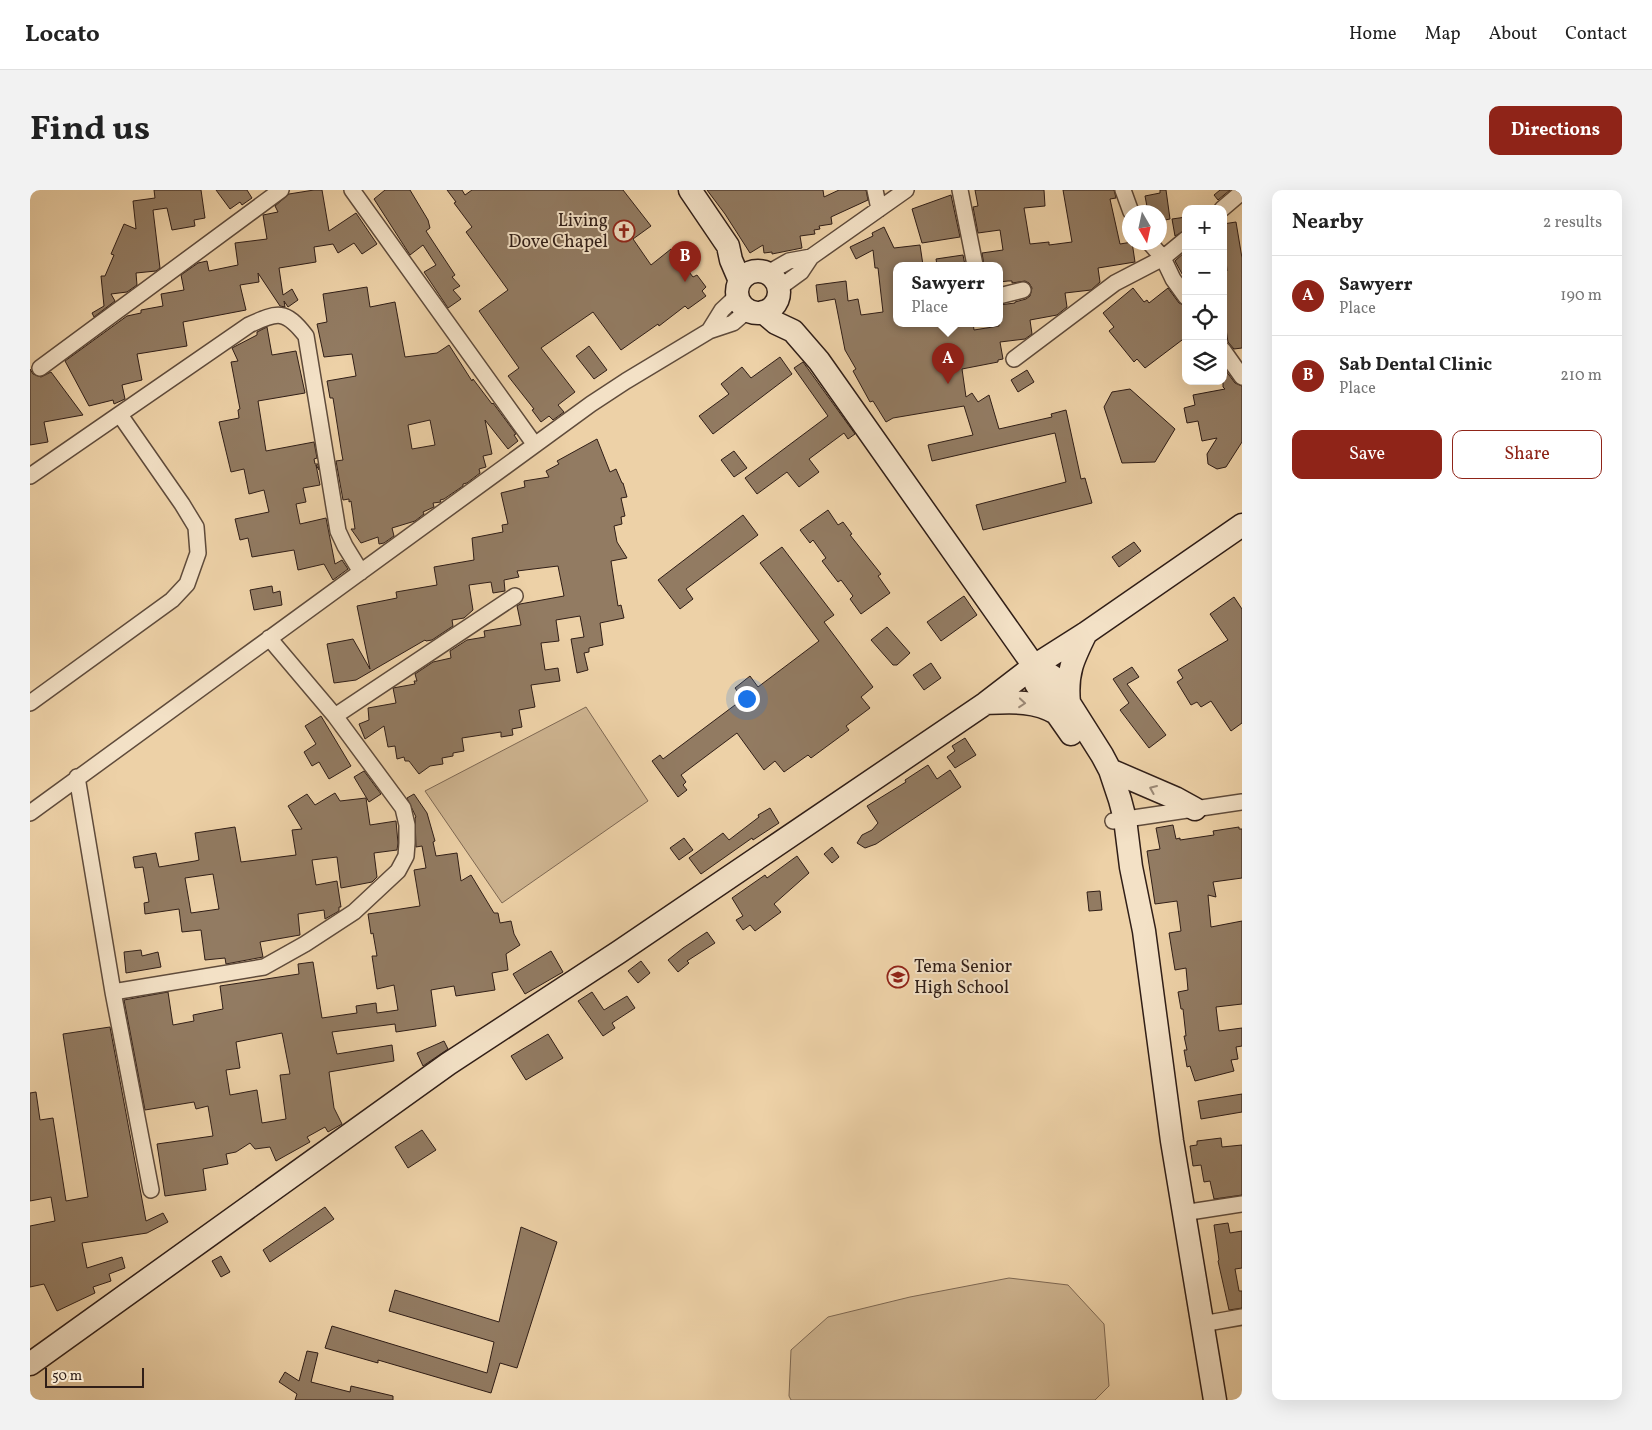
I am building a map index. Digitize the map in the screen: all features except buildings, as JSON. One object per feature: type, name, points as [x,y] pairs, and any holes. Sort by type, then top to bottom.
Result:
[{"type":"main road","points":[[690,190],[728,246],[731,260],[759,291],[788,315],[793,331],[820,361],[1034,666],[1052,676],[1063,708],[1119,820],[1144,931],[1183,1213],[1215,1400]]},
{"type":"main road","points":[[32,1361],[448,1064],[619,952],[986,703],[1034,666],[1086,633],[1242,525]]},
{"type":"main road","points":[[1063,708],[1068,676],[1086,633]]},
{"type":"main road","points":[[986,703],[1007,702],[1063,708],[1102,754],[1110,770],[1120,800],[1119,820]]},
{"type":"main road","points":[[1110,770],[1175,798],[1195,809]]},
{"type":"street","points":[[40,368],[281,190]]},
{"type":"street","points":[[352,190],[535,445]]},
{"type":"street","points":[[875,190],[879,209]]},
{"type":"street","points":[[30,813],[535,445],[626,381],[709,331],[722,310],[759,291],[789,262],[811,257],[906,190]]},
{"type":"street","points":[[960,190],[974,262]]},
{"type":"street","points":[[1123,190],[1128,205]]},
{"type":"street","points":[[1227,205],[1242,192]]},
{"type":"street","points":[[1014,359],[1114,283],[1163,258],[1182,242]]},
{"type":"street","points":[[1156,250],[1163,258],[1173,279],[1185,295]]},
{"type":"street","points":[[1003,295],[1023,290]]},
{"type":"street","points":[[30,476],[249,325],[270,315],[284,316],[295,321],[306,336],[338,532],[361,572]]},
{"type":"street","points":[[1227,356],[1242,377]]},
{"type":"street","points":[[30,703],[172,600],[187,584],[198,553],[196,527],[120,415]]},
{"type":"street","points":[[335,716],[515,596]]},
{"type":"street","points":[[113,992],[264,967],[354,912],[398,871],[406,856],[408,843],[407,825],[403,808],[335,716],[268,638]]},
{"type":"street","points":[[77,777],[113,992],[151,1190]]},
{"type":"street","points":[[1119,820],[1242,802]]},
{"type":"street","points":[[1183,1213],[1242,1204]]},
{"type":"street","points":[[1202,1324],[1242,1317]]},
{"type":"shaded area","points":[[586,707],[648,801],[502,903],[425,791]]},
{"type":"shaded area","points":[[1009,1278],[1068,1285],[1104,1324],[1109,1386],[1095,1400],[791,1400],[789,1396],[791,1350],[828,1317],[910,1297]]},
{"type":"place","name":"Living Dove Chapel","points":[[624,231]]},
{"type":"place","name":"Sab Dental Clinic","points":[[685,282]]},
{"type":"place","name":"Sawyerr","points":[[948,384]]},
{"type":"place","name":"Tema Senior High School","points":[[898,977]]}]
